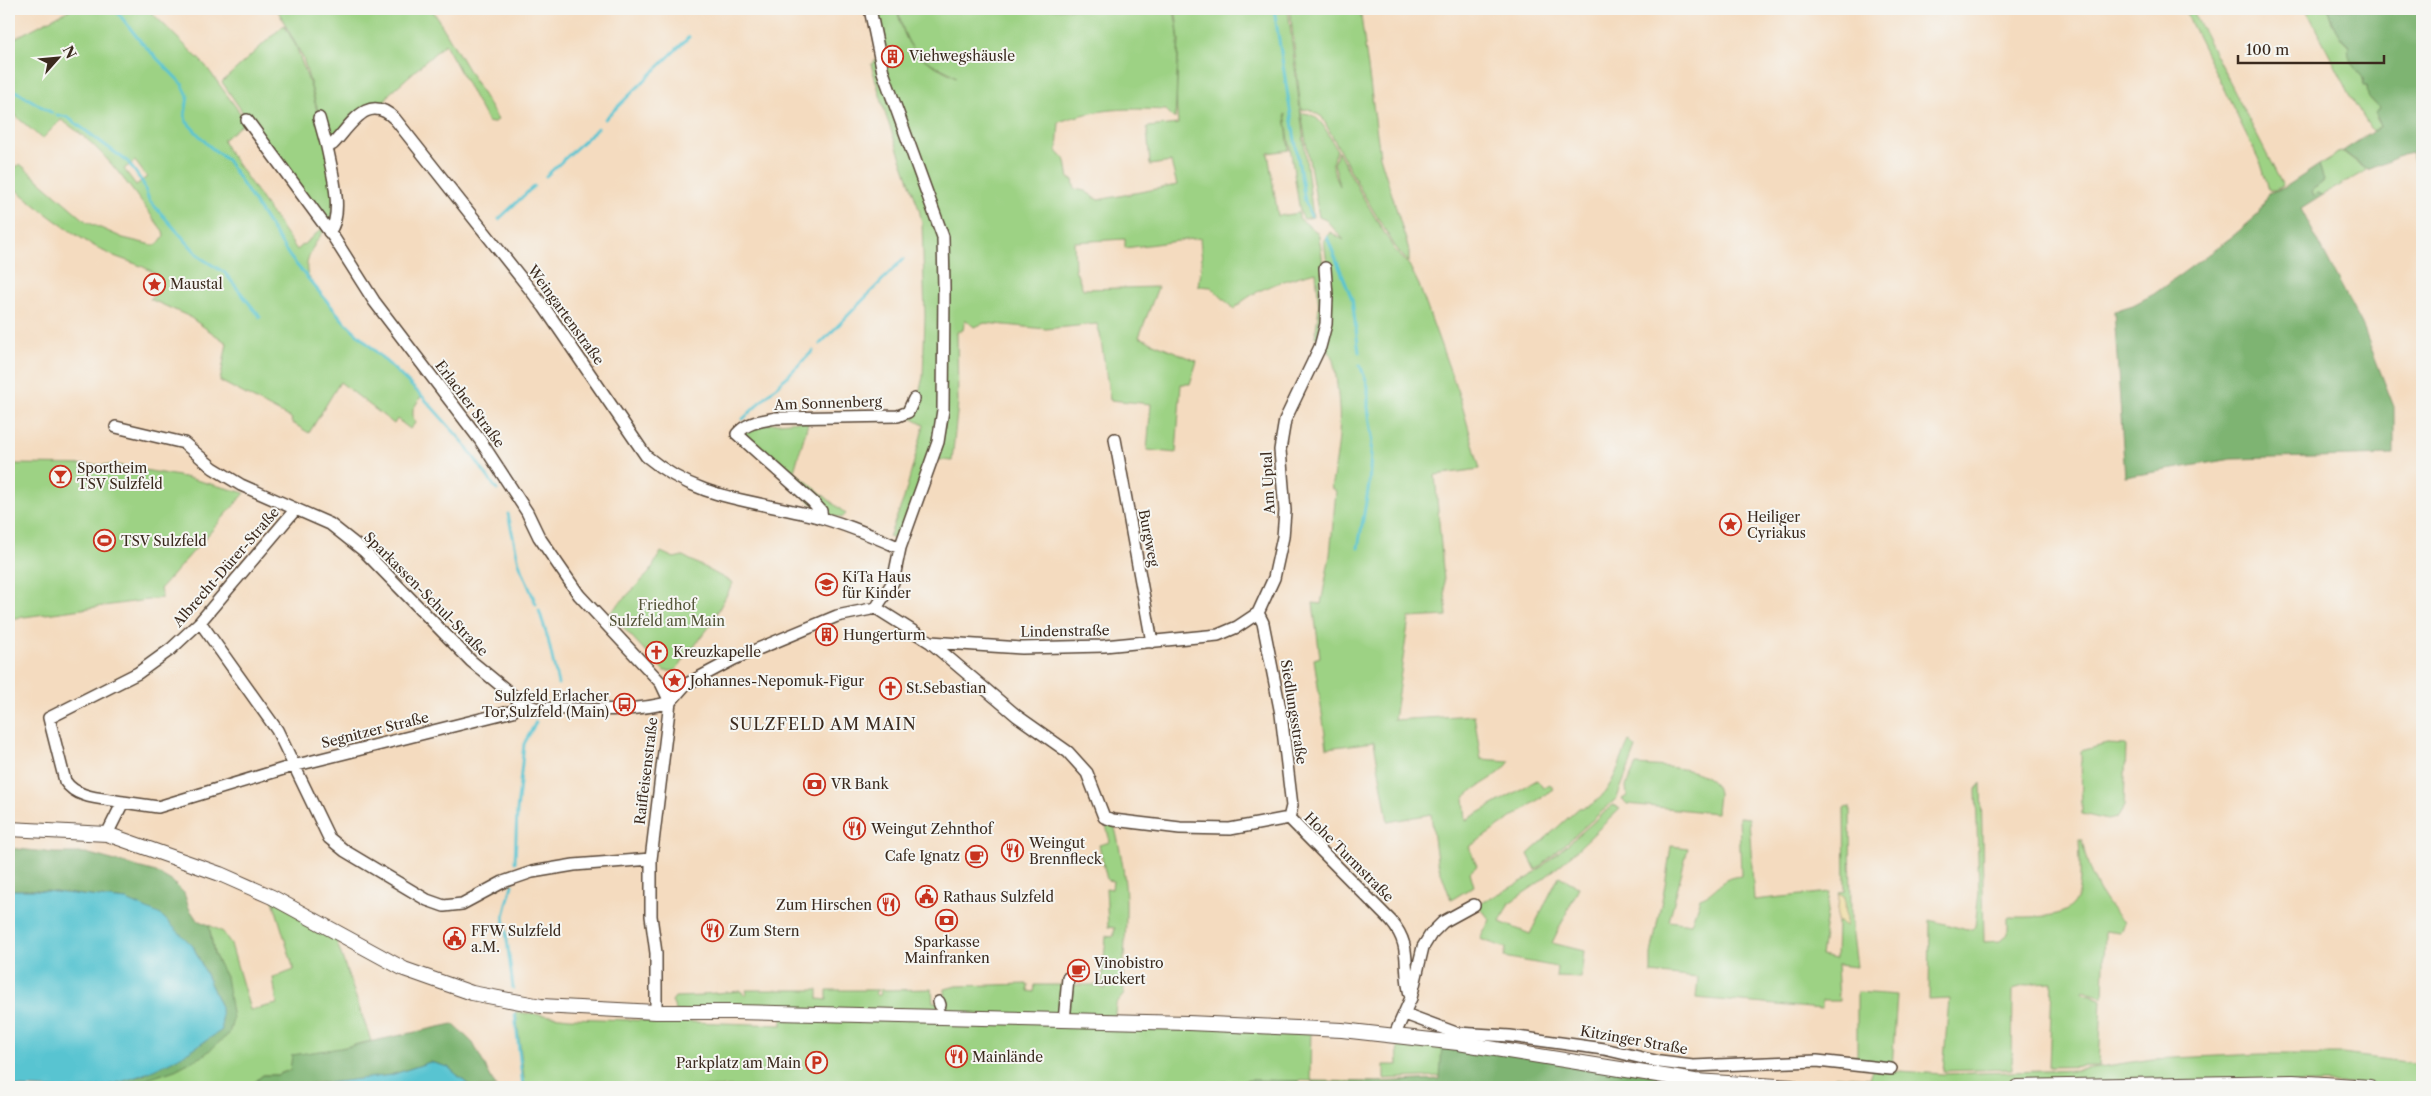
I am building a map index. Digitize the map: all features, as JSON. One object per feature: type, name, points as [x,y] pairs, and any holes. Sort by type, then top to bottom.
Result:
[{"type":"main road","points":[[9,829],[107,834],[228,878],[272,897],[404,969],[472,993],[541,1006],[656,1012],[676,1011],[698,1014],[735,1012],[1273,1026],[1395,1034],[1695,1081],[1792,1087]]},
{"type":"main road","points":[[2017,1087],[2293,1082],[2370,1087]]},
{"type":"street","points":[[870,9],[883,72],[943,237],[944,319],[941,426],[934,456],[900,548],[893,582],[876,608]]},
{"type":"street","name":"Weingartenstraße","points":[[328,147],[363,111],[374,108],[388,112],[544,307],[646,456],[662,470],[684,483],[708,492],[822,518],[900,548]]},
{"type":"street","points":[[319,118],[328,147],[337,205],[334,225],[329,232]]},
{"type":"street","name":"Erlacher Straße","points":[[247,120],[329,232],[374,301],[480,440],[527,512],[539,537],[580,594],[661,683],[670,702]]},
{"type":"street","name":"Am Uptal","points":[[1258,613],[1274,578],[1283,537],[1285,510],[1280,450],[1285,420],[1320,347],[1326,324],[1325,268]]},
{"type":"street","name":"Am Sonnenberg","points":[[822,518],[814,502],[737,434],[757,421],[776,418],[898,416],[908,412],[914,398]]},
{"type":"street","name":"Sparkassen-Schul-Straße","points":[[116,427],[184,443],[213,468],[241,485],[330,524],[364,551],[471,661],[522,703]]},
{"type":"street","name":"Burgweg","points":[[1115,439],[1152,642]]},
{"type":"street","name":"Albrecht-Dürer-Straße","points":[[49,718],[138,673],[171,650],[200,622],[295,510]]},
{"type":"street","name":"Raiffeisenstraße","points":[[656,1012],[656,953],[651,916],[651,859],[670,702],[685,684],[734,659],[837,616],[876,608]]},
{"type":"street","name":"Lindenstraße","points":[[876,608],[930,642],[1022,648],[1104,646],[1218,636],[1237,627],[1258,613]]},
{"type":"street","name":"Siedlungsstraße","points":[[1258,613],[1263,623],[1281,714],[1292,806],[1289,818]]},
{"type":"street","points":[[200,622],[277,730],[329,838],[345,851],[427,900],[444,906],[462,904],[503,882],[532,872],[574,865],[651,859]]},
{"type":"street","name":"Hohe Turmstraße","points":[[930,642],[948,660],[1017,716],[1068,752],[1087,773],[1104,816],[1113,820],[1180,828],[1230,829],[1289,818],[1402,934],[1406,945],[1406,982],[1410,998],[1405,1014],[1395,1034]]},
{"type":"street","points":[[522,703],[535,708],[634,708],[654,707],[670,702]]},
{"type":"street","name":"Segnitzer Straße","points":[[49,718],[65,781],[76,794],[158,807],[293,766],[512,711],[522,703]]},
{"type":"street","points":[[107,834],[123,802]]},
{"type":"street","points":[[1410,998],[1423,947],[1431,934],[1443,922],[1474,905]]},
{"type":"street","points":[[1064,1021],[1068,978]]},
{"type":"street","name":"Kitzinger Straße","points":[[1405,1014],[1456,1032],[1510,1036],[1594,1048],[1668,1063],[1694,1066],[1816,1061],[1891,1069]]},
{"type":"green space","points":[[71,9],[148,9],[205,65],[246,121],[223,140],[227,149],[297,250],[324,227],[325,229],[315,244],[308,260],[307,271],[312,283],[358,334],[422,395],[413,409],[413,418],[416,422],[410,429],[397,419],[394,424],[340,382],[309,433],[291,422],[292,419],[220,381],[227,343],[188,316],[150,299],[155,295],[160,286],[156,274],[91,244],[54,220],[9,184],[9,160],[17,167],[20,164],[87,222],[123,238],[152,245],[157,245],[164,236],[163,231],[129,185],[104,156],[77,131],[61,120],[42,139],[9,110],[9,41]],"holes":[[[135,161],[147,177],[136,185],[124,169]]]},
{"type":"green space","points":[[277,9],[432,9],[498,120],[492,123],[488,122],[445,44],[389,94],[382,107],[374,106],[331,141],[320,118],[303,58]]},
{"type":"green space","points":[[871,9],[897,9],[907,39],[898,9],[1174,9],[1178,33],[1175,9],[1288,9],[1313,217],[1304,219],[1300,212],[1285,114],[1289,150],[1268,153],[1278,216],[1299,213],[1299,218],[1318,233],[1321,246],[1324,286],[1318,338],[1315,337],[1319,308],[1316,272],[1283,281],[1261,290],[1251,295],[1234,309],[1211,287],[1198,286],[1202,261],[1200,238],[1125,248],[1125,239],[1074,242],[1075,269],[1083,289],[1158,287],[1139,337],[1197,361],[1190,384],[1181,384],[1176,453],[1147,450],[1151,404],[1110,400],[1097,324],[1046,329],[985,323],[974,327],[965,319],[963,330],[957,332],[958,403],[952,461],[931,459],[901,541],[889,537],[904,498],[924,425],[905,415],[920,389],[923,377],[925,316],[922,223],[919,209],[886,116],[871,64],[878,58]],"holes":[[[1177,78],[1178,124],[1147,127],[1150,165],[1171,162],[1177,185],[1098,200],[1085,191],[1075,189],[1073,180],[1069,179],[1066,161],[1057,151],[1059,122],[1087,114],[1125,109],[1166,110],[1175,119]]]},
{"type":"green space","points":[[1290,9],[1360,9],[1380,156],[1409,250],[1409,263],[1396,248],[1361,190],[1322,117],[1309,109],[1301,110]]},
{"type":"green space","points":[[2184,9],[2192,9],[2283,186],[2275,190],[2269,190],[2261,164]]},
{"type":"green space","points":[[2306,9],[2328,9],[2332,23],[2342,40],[2349,47],[2351,63],[2363,78],[2362,84],[2367,85],[2368,96],[2379,108],[2376,118],[2381,126],[2372,131],[2354,102]]},
{"type":"green space","points":[[2328,9],[2422,9],[2422,151],[2402,155],[2368,170],[2343,151],[2381,126],[2375,113],[2379,108],[2368,96],[2367,86],[2363,86],[2363,78],[2350,60],[2349,46],[2341,38]]},
{"type":"green space","points":[[284,25],[296,46],[311,88],[327,149],[334,191],[331,227],[248,120],[222,82]]},
{"type":"green space","points":[[1301,113],[1314,116],[1323,125],[1337,150],[1333,164],[1340,186],[1334,163],[1338,151],[1394,249],[1409,265],[1419,285],[1460,398],[1480,469],[1435,475],[1447,616],[1409,618],[1394,720],[1474,715],[1481,759],[1510,761],[1500,772],[1464,798],[1466,820],[1537,780],[1543,788],[1550,784],[1554,789],[1469,847],[1477,866],[1470,872],[1474,886],[1451,900],[1437,861],[1431,814],[1388,822],[1374,742],[1327,748],[1314,659],[1320,657],[1313,603],[1321,604],[1330,555],[1336,491],[1331,488],[1338,449],[1339,400],[1333,359],[1325,346],[1331,296],[1324,241],[1330,232],[1344,240],[1326,220],[1319,217]]},
{"type":"green space","points":[[2342,151],[2367,170],[2323,195],[2317,193],[2314,197],[2311,191],[2324,180],[2319,165]]},
{"type":"green space","points":[[2422,151],[2422,184],[2411,153]]},
{"type":"green space","points":[[2319,165],[2324,180],[2311,191],[2313,196],[2317,193],[2323,195],[2301,209],[2363,327],[2394,407],[2394,455],[2232,459],[2125,477],[2114,311],[2133,305],[2154,294],[2233,236],[2259,214],[2268,193],[2284,188]]},
{"type":"green space","points":[[809,420],[794,471],[846,514],[842,518],[823,514],[753,447],[742,430],[748,426]]},
{"type":"green space","name":"TSV Sulzfeld","points":[[9,464],[116,465],[184,477],[245,493],[160,589],[162,598],[9,619]]},
{"type":"green space","name":"Friedhof Sulzfeld am Main","points":[[661,552],[674,558],[683,556],[733,583],[710,626],[675,671],[664,671],[618,622],[613,626],[605,618],[649,573]]},
{"type":"green space","points":[[1629,741],[1636,748],[1617,798],[1536,870],[1528,854],[1579,808],[1589,806],[1598,800],[1611,782]]},
{"type":"green space","points":[[2107,744],[2126,745],[2124,806],[2117,818],[2108,820],[2082,814],[2081,751]]},
{"type":"green space","points":[[1636,765],[1684,769],[1707,777],[1714,784],[1718,793],[1716,813],[1627,804],[1622,799],[1627,796],[1626,786]]},
{"type":"green space","points":[[1981,783],[1984,942],[2000,941],[2008,934],[2008,917],[2050,915],[2063,912],[2072,905],[2077,896],[2080,882],[2079,840],[2082,840],[2096,885],[2108,904],[2124,922],[2120,933],[2105,931],[2103,997],[2084,990],[2083,992],[2102,1000],[2099,1066],[2049,1067],[2052,982],[2034,983],[2013,989],[2012,1069],[1943,1071],[1949,999],[1929,1000],[1930,920],[1967,930],[1973,929],[1975,926],[1979,893],[1976,789]]},
{"type":"green space","points":[[1613,805],[1620,809],[1566,860],[1537,884],[1509,903],[1500,922],[1530,934],[1559,876],[1579,887],[1552,943],[1584,951],[1581,978],[1556,977],[1557,967],[1504,957],[1506,948],[1480,939],[1490,920],[1478,905],[1530,877]]},
{"type":"green space","points":[[1850,807],[1851,920],[1857,967],[1837,965],[1839,1001],[1822,1001],[1822,1009],[1696,998],[1698,978],[1651,973],[1651,954],[1671,846],[1688,848],[1669,921],[1691,924],[1700,898],[1707,895],[1727,879],[1741,876],[1739,817],[1749,818],[1754,900],[1830,892],[1821,956],[1836,959],[1837,921],[1839,923],[1841,894],[1839,895],[1840,892],[1845,891],[1844,808]]},
{"type":"green space","points":[[1104,817],[1113,820],[1126,890],[1124,994],[1116,1004],[1114,1022],[1311,1028],[1310,1073],[1312,1081],[1253,1080],[1155,1087],[525,1087],[516,1012],[569,1018],[782,1025],[782,1014],[676,1011],[672,1001],[675,997],[703,996],[703,994],[741,991],[744,995],[747,993],[746,990],[818,990],[818,999],[827,1000],[827,990],[878,990],[875,993],[878,996],[881,994],[879,990],[932,989],[933,1002],[945,1002],[945,989],[956,986],[1028,984],[1028,991],[1034,992],[1035,985],[1100,985],[1101,988],[1105,989],[1106,984],[1102,983],[1106,936],[1113,937],[1115,928],[1108,927],[1106,888],[1112,889],[1113,881],[1107,880],[1099,845],[1110,842]]},
{"type":"green space","points":[[9,848],[55,853],[86,853],[156,872],[173,882],[184,893],[189,908],[197,920],[209,925],[214,954],[226,977],[233,1019],[229,1034],[204,1055],[175,1070],[124,1087],[96,1087],[144,1075],[221,1007],[193,946],[127,900],[36,890],[9,890]]},
{"type":"green space","points":[[272,897],[333,931],[371,1041],[341,1048],[277,1075],[263,1075],[249,1087],[124,1087],[147,1081],[226,978],[214,954],[209,925],[223,932],[231,944],[250,1010],[277,1004],[273,978],[294,970]]},
{"type":"green space","points":[[1857,992],[1897,995],[1892,1068],[1838,1061],[1838,1055],[1857,1056]]},
{"type":"green space","points":[[453,1024],[473,1043],[496,1087],[471,1087],[448,1067],[430,1062],[391,1075],[344,1082],[314,1083],[297,1087],[249,1087],[263,1075],[277,1075],[290,1070],[292,1055],[341,1048]]},
{"type":"green space","points":[[1397,1037],[1442,1044],[1441,1076],[1384,1079],[1384,1065],[1398,1065]]},
{"type":"green space","points":[[1442,1044],[1740,1087],[1317,1087],[1312,1081],[1378,1082],[1440,1079]]},
{"type":"green space","points":[[2260,1054],[2342,1054],[2422,1064],[2422,1087],[2390,1087],[2352,1083],[1832,1086],[1829,1082],[1835,1076],[1869,1078],[1872,1069],[1942,1074],[2079,1070],[2153,1059]]},
{"type":"green space","points":[[1253,1080],[1300,1081],[1298,1087],[1155,1087]]},
{"type":"sand","points":[[1841,894],[1845,897],[1846,926],[1837,921],[1839,895]]},
{"type":"water","points":[[9,890],[36,890],[127,900],[161,915],[193,946],[221,1007],[222,1030],[163,1066],[114,1084],[76,1089],[9,1087]]},
{"type":"water","points":[[430,1062],[448,1067],[471,1087],[297,1087],[391,1075]]},
{"type":"waterway","points":[[115,9],[141,42],[182,84],[188,96],[186,121],[208,145],[227,160],[290,257],[342,319],[422,396],[463,442],[497,490]]},
{"type":"waterway","points":[[1274,9],[1305,201],[1311,216]]},
{"type":"waterway","points":[[605,119],[689,37]]},
{"type":"waterway","points":[[9,87],[52,113]]},
{"type":"waterway","points":[[57,115],[67,117],[128,162],[143,183],[149,200],[201,258],[225,273],[260,317]]},
{"type":"waterway","points":[[546,176],[598,128]]},
{"type":"waterway","points":[[499,219],[534,186]]},
{"type":"waterway","points":[[1327,237],[1352,299],[1359,352]]},
{"type":"waterway","points":[[820,344],[903,259]]},
{"type":"waterway","points":[[743,419],[813,351]]},
{"type":"waterway","points":[[1358,548],[1369,485],[1372,436],[1368,408],[1368,386],[1360,365]]},
{"type":"waterway","points":[[508,514],[519,563],[536,604]]},
{"type":"waterway","points":[[539,610],[548,639],[558,684]]},
{"type":"waterway","points":[[515,862],[517,811],[524,744],[536,722]]},
{"type":"waterway","points":[[512,885],[504,916],[513,988]]},
{"type":"waterway","points":[[515,1014],[523,1087]]},
{"type":"place","name":"Viehwegshäusle","points":[[893,56]]},
{"type":"place","name":"Maustal","points":[[154,284]]},
{"type":"place","name":"Sportheim TSV Sulzfeld","points":[[61,476]]},
{"type":"place","name":"Heiliger Cyriakus","points":[[1731,525]]},
{"type":"place","name":"TSV Sulzfeld","points":[[105,541]]},
{"type":"place","name":"KiTa Haus für Kinder","points":[[826,585]]},
{"type":"place","name":"Hungerturm","points":[[827,635]]},
{"type":"place","name":"Kreuzkapelle","points":[[657,652]]},
{"type":"place","name":"Johannes-Nepomuk-Figur","points":[[674,681]]},
{"type":"place","name":"St.Sebastian","points":[[890,688]]},
{"type":"place","name":"Sulzfeld Erlacher Tor,Sulzfeld (Main)","points":[[625,704]]},
{"type":"place","name":"VR Bank","points":[[815,784]]},
{"type":"place","name":"Weingut Zehnthof","points":[[855,829]]},
{"type":"place","name":"Weingut Brennfleck","points":[[1013,851]]},
{"type":"place","name":"Cafe Ignatz","points":[[976,856]]},
{"type":"place","name":"Rathaus Sulzfeld","points":[[927,897]]},
{"type":"place","name":"Zum Hirschen","points":[[888,905]]},
{"type":"place","name":"Sparkasse Mainfranken","points":[[947,920]]},
{"type":"place","name":"Zum Stern","points":[[713,931]]},
{"type":"place","name":"FFW Sulzfeld a.M.","points":[[455,939]]},
{"type":"place","name":"Vinobistro Luckert","points":[[1078,971]]},
{"type":"place","name":"Mainlände","points":[[956,1057]]},
{"type":"place","name":"Parkplatz am Main","points":[[817,1063]]},
{"type":"district","name":"SULZFELD AM MAIN","points":[[823,724]]}]
